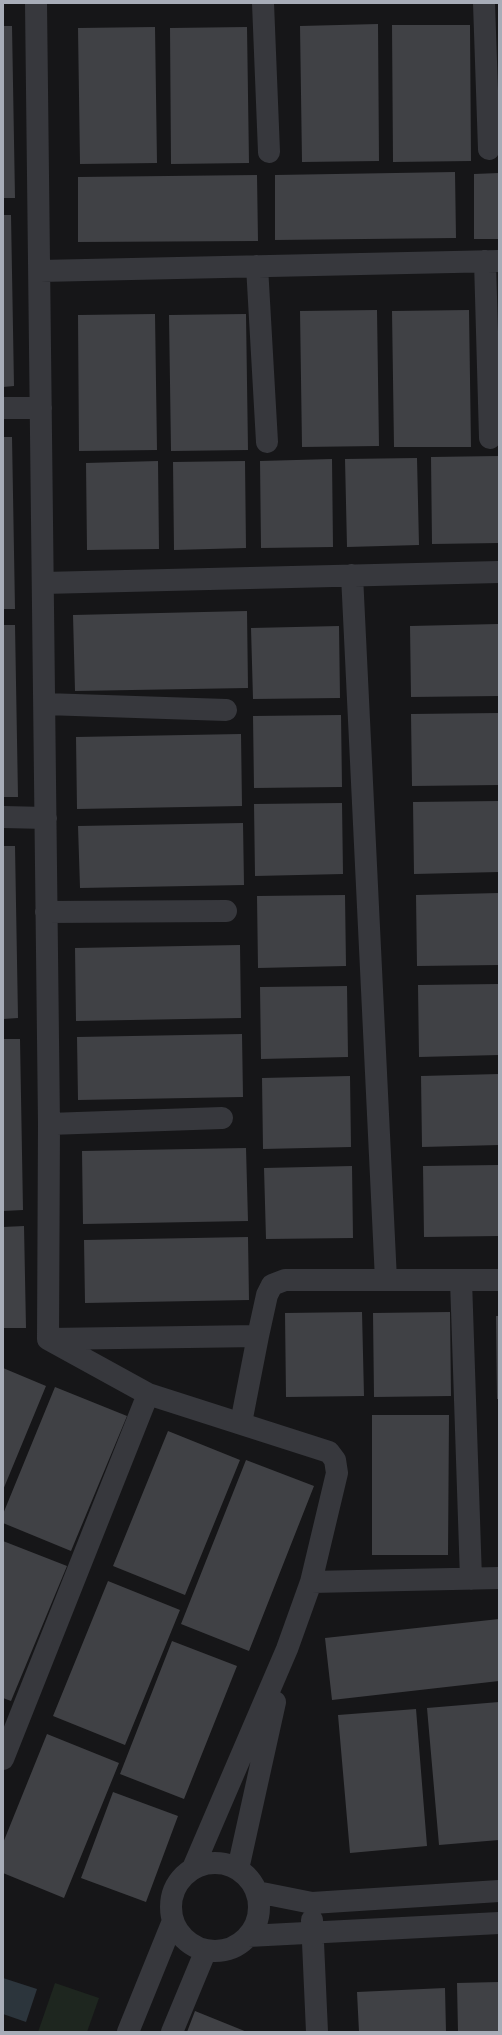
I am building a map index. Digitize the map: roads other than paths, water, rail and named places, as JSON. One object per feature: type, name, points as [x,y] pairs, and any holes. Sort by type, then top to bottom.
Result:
[{"type":"street","points":[[36,3],[49,1124],[48,1339]]},
{"type":"street","points":[[263,3],[269,152]]},
{"type":"street","points":[[484,3],[489,149]]},
{"type":"street","points":[[40,270],[492,261],[490,438]]},
{"type":"street","points":[[256,266],[267,442]]},
{"type":"street","points":[[3,408],[41,408]]},
{"type":"street","points":[[43,583],[499,572]]},
{"type":"street","points":[[352,575],[386,1280]]},
{"type":"street","points":[[45,704],[226,710]]},
{"type":"street","points":[[3,817],[46,818]]},
{"type":"street","points":[[46,912],[226,911]]},
{"type":"street","points":[[49,1124],[222,1118]]},
{"type":"street","points":[[241,1423],[267,1295],[272,1285],[285,1280],[499,1280]]},
{"type":"street","points":[[461,1280],[471,1579]]},
{"type":"street","points":[[48,1339],[258,1336]]},
{"type":"street","points":[[48,1339],[148,1394],[329,1452],[335,1460],[337,1473],[311,1582],[287,1649],[193,1868]]},
{"type":"street","points":[[3,1759],[148,1394]]},
{"type":"street","points":[[311,1582],[499,1578]]},
{"type":"street","points":[[238,1869],[287,1649]]},
{"type":"street","points":[[208,1863],[223,1864],[238,1869],[249,1879],[257,1892],[259,1908],[256,1923],[248,1936],[236,1945],[222,1950],[206,1950],[192,1945],[180,1934],[173,1921],[170,1906],[173,1891],[182,1878],[193,1868],[208,1863]]},
{"type":"street","points":[[257,1892],[312,1903],[499,1891]]},
{"type":"street","points":[[312,1903],[312,1934],[317,2032]]},
{"type":"street","points":[[128,2032],[173,1921]]},
{"type":"street","points":[[248,1936],[312,1934],[499,1922]]},
{"type":"street","points":[[172,2032],[206,1950]]}]
